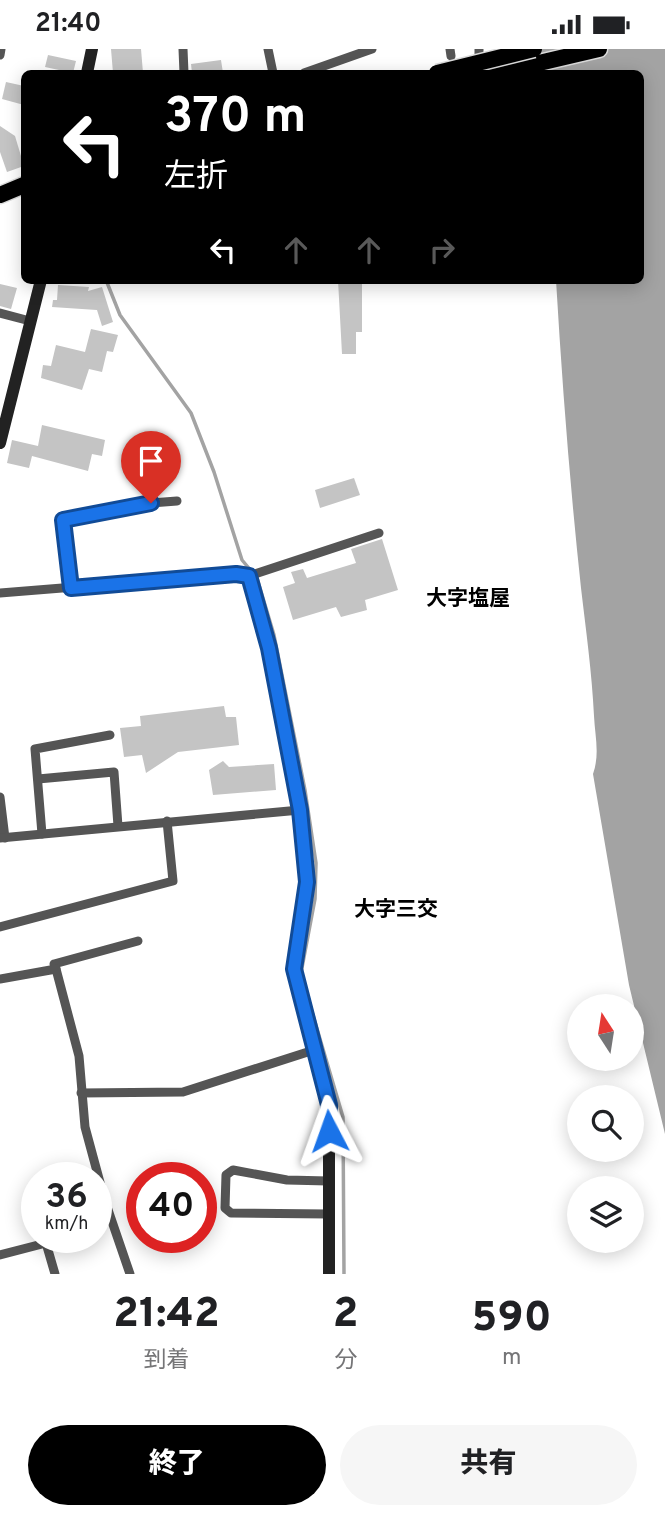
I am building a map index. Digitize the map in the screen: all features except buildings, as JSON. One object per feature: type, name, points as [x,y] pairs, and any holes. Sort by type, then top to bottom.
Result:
[{"type":"highway","points":[[444,70],[479,56],[534,49]]},
{"type":"highway","points":[[509,70],[598,49]]},
{"type":"highway","points":[[0,195],[21,186]]},
{"type":"highway","points":[[0,205],[21,198]]},
{"type":"street","points":[[0,55],[1,49]]},
{"type":"street","points":[[88,70],[92,49]]},
{"type":"street","points":[[183,49],[184,70]]},
{"type":"street","points":[[268,49],[272,70]]},
{"type":"street","points":[[312,70],[372,49]]},
{"type":"street","points":[[0,443],[40,284]]},
{"type":"street","points":[[0,313],[30,321]]},
{"type":"street","points":[[71,588],[63,520],[177,501]]},
{"type":"street","points":[[0,593],[236,574],[249,576],[379,533]]},
{"type":"street","points":[[249,576],[269,648],[300,810],[307,882],[294,969],[329,1105],[329,1274]]},
{"type":"street","points":[[43,834],[35,749],[110,735]]},
{"type":"street","points":[[38,779],[114,772],[118,826]]},
{"type":"street","points":[[0,797],[2,838],[300,810]]},
{"type":"street","points":[[0,927],[173,881],[167,821]]},
{"type":"street","points":[[94,1162],[85,1127],[79,1056],[54,964],[138,941]]},
{"type":"street","points":[[0,979],[56,969]]},
{"type":"street","points":[[81,1093],[183,1091],[314,1050]]},
{"type":"street","points":[[328,1181],[287,1180],[233,1170],[226,1175],[225,1208],[231,1213],[328,1214]]},
{"type":"street","points":[[112,1221],[130,1274]]},
{"type":"street","points":[[0,1255],[21,1250]]},
{"type":"street","points":[[49,1253],[55,1274]]},
{"type":"shaded area","points":[[540,49],[665,49],[665,1134],[644,1047],[644,994],[631,994],[629,985],[593,774],[596,738],[570,473],[556,284],[644,284],[644,70],[542,70]]},
{"type":"waterway","points":[[108,284],[120,315],[191,413],[214,472],[242,560],[257,578],[274,635],[305,790],[316,863],[315,899],[301,973]]},
{"type":"waterway","points":[[305,988],[343,1117],[344,1274]]},
{"type":"district","name":"大字塩屋","points":[[468,598]]},
{"type":"district","name":"大字三交","points":[[396,909]]},
{"type":"route","points":[[151,503],[132,509],[63,520],[71,588],[236,574],[249,576],[269,648],[300,810],[307,882],[294,969],[329,1105],[329,1131]]}]
